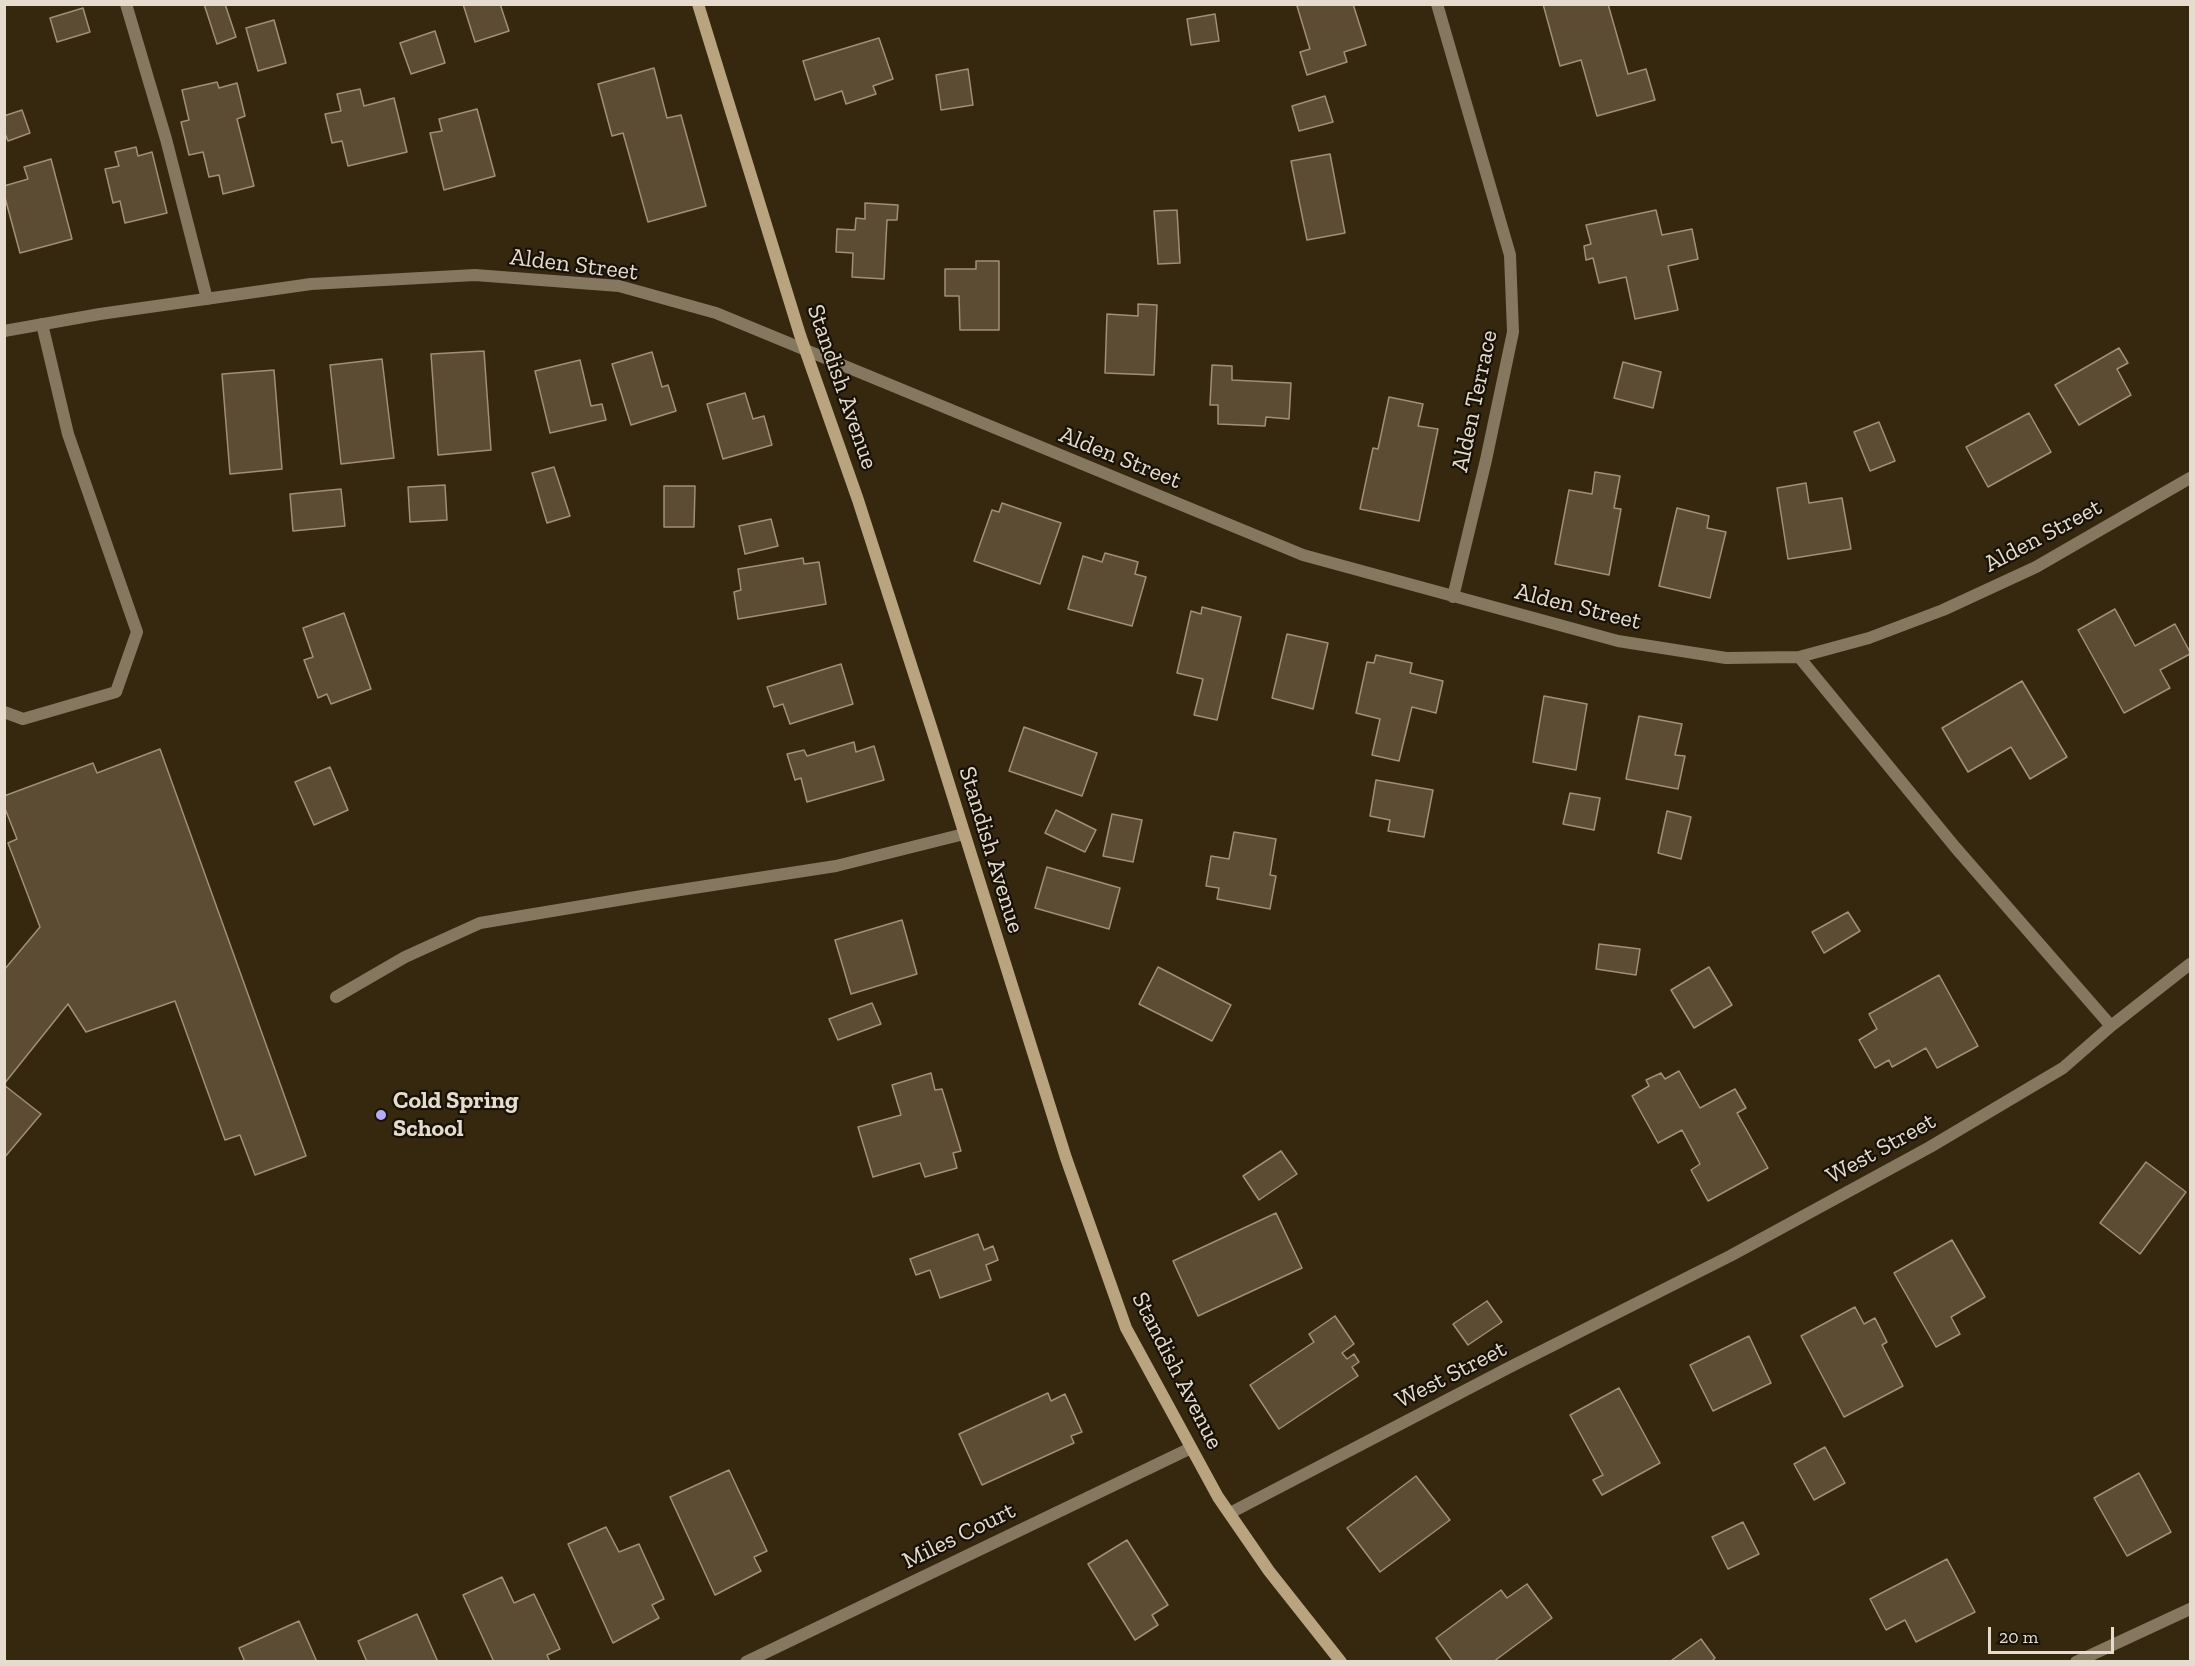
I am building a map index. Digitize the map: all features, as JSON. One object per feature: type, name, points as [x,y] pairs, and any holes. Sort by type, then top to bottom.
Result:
[{"type":"street","points":[[126,4],[166,139],[207,299]]},
{"type":"street","name":"Standish Avenue","points":[[698,4],[806,350],[858,500],[1065,1158],[1126,1328],[1218,1497],[1269,1571],[1341,1662]]},
{"type":"street","name":"Alden Terrace","points":[[1437,4],[1510,255],[1513,332],[1486,460],[1453,597]]},
{"type":"street","name":"Alden Street","points":[[4,331],[311,284],[475,275],[619,286],[716,313],[1303,555],[1618,641],[1726,658],[1799,657],[1869,638],[1943,610],[2036,567],[2190,478]]},
{"type":"street","points":[[4,712],[23,719],[116,692],[137,632],[69,434],[42,324]]},
{"type":"street","points":[[1799,657],[1955,847],[2111,1026]]},
{"type":"street","points":[[336,997],[405,957],[480,923],[836,866],[964,834]]},
{"type":"street","name":"West Street","points":[[1230,1513],[1730,1256],[1930,1148],[2063,1068],[2111,1026],[2190,964]]},
{"type":"street","name":"Miles Court","points":[[746,1662],[1191,1448]]},
{"type":"street","points":[[2076,1662],[2190,1609]]},
{"type":"building","points":[[204,4],[225,4],[236,37],[217,44]]},
{"type":"building","points":[[463,4],[500,4],[509,31],[475,42]]},
{"type":"building","points":[[1353,4],[1366,45],[1344,52],[1347,62],[1307,75],[1300,52],[1310,49],[1297,6]]},
{"type":"building","points":[[1543,4],[1608,4],[1628,74],[1646,69],[1655,100],[1597,116],[1581,60],[1560,66]]},
{"type":"building","points":[[83,8],[90,32],[57,42],[50,18]]},
{"type":"building","points":[[1215,14],[1219,41],[1191,45],[1187,19]]},
{"type":"building","points":[[274,20],[286,63],[258,71],[246,28]]},
{"type":"building","points":[[435,31],[445,63],[411,74],[400,43]]},
{"type":"building","points":[[879,38],[893,79],[873,86],[876,94],[846,104],[842,91],[815,100],[803,61]]},
{"type":"building","points":[[654,68],[667,118],[681,115],[706,206],[648,222],[623,133],[612,136],[598,84]]},
{"type":"building","points":[[968,69],[973,105],[941,110],[936,75]]},
{"type":"building","points":[[217,82],[219,88],[237,83],[245,116],[237,119],[254,186],[223,194],[219,175],[209,177],[203,152],[189,155],[181,122],[189,120],[182,90]]},
{"type":"building","points":[[360,89],[364,106],[394,98],[407,152],[348,166],[342,141],[332,143],[325,114],[341,111],[337,94]]},
{"type":"building","points":[[1325,96],[1333,122],[1299,131],[1292,106]]},
{"type":"building","points":[[477,109],[495,176],[444,190],[430,133],[442,131],[439,119]]},
{"type":"building","points":[[22,110],[30,133],[8,141],[4,131],[4,116]]},
{"type":"building","points":[[136,147],[138,156],[152,152],[167,213],[125,223],[120,201],[113,203],[105,169],[119,166],[115,152]]},
{"type":"building","points":[[1330,154],[1345,233],[1307,240],[1291,161]]},
{"type":"building","points":[[51,159],[72,239],[20,253],[4,194],[4,186],[28,179],[24,167]]},
{"type":"building","points":[[865,203],[898,205],[897,220],[887,220],[884,279],[852,277],[853,253],[836,252],[837,229],[855,230],[856,218],[865,219]]},
{"type":"building","points":[[1177,210],[1180,263],[1158,264],[1154,211]]},
{"type":"building","points":[[1656,210],[1662,235],[1692,229],[1698,259],[1668,266],[1678,310],[1635,319],[1626,277],[1599,283],[1593,258],[1586,260],[1584,246],[1591,244],[1586,225]]},
{"type":"building","points":[[976,261],[999,261],[999,330],[960,330],[959,296],[945,296],[945,269],[976,269]]},
{"type":"building","points":[[1138,304],[1157,305],[1154,375],[1105,373],[1107,314],[1138,316]]},
{"type":"building","points":[[2119,348],[2128,363],[2117,369],[2131,395],[2079,425],[2055,385]]},
{"type":"building","points":[[484,351],[491,450],[438,455],[431,354]]},
{"type":"building","points":[[652,352],[662,387],[668,385],[676,411],[631,425],[612,364]]},
{"type":"building","points":[[382,359],[394,458],[341,464],[330,365]]},
{"type":"building","points":[[580,360],[591,406],[602,404],[606,420],[550,433],[535,371]]},
{"type":"building","points":[[1623,362],[1661,372],[1653,408],[1614,398]]},
{"type":"building","points":[[1212,365],[1232,366],[1232,380],[1291,383],[1289,419],[1266,417],[1265,426],[1218,424],[1218,405],[1210,405]]},
{"type":"building","points":[[274,370],[282,469],[230,474],[222,374]]},
{"type":"building","points":[[745,393],[753,419],[764,416],[772,445],[723,459],[707,404]]},
{"type":"building","points":[[1389,397],[1423,404],[1418,426],[1438,429],[1419,521],[1360,509],[1373,448],[1378,449]]},
{"type":"building","points":[[2029,413],[2051,452],[1988,487],[1966,447]]},
{"type":"building","points":[[1879,422],[1895,461],[1870,471],[1854,432]]},
{"type":"building","points":[[554,467],[570,516],[547,523],[532,473]]},
{"type":"building","points":[[1595,472],[1620,476],[1614,508],[1621,509],[1609,575],[1555,564],[1569,490],[1592,494]]},
{"type":"building","points":[[1806,483],[1809,503],[1842,498],[1851,549],[1788,559],[1777,488]]},
{"type":"building","points":[[445,485],[447,520],[410,522],[408,487]]},
{"type":"building","points":[[664,486],[695,486],[694,527],[664,527]]},
{"type":"building","points":[[341,489],[345,526],[293,531],[290,494]]},
{"type":"building","points":[[1002,503],[1061,523],[1040,584],[974,561],[992,510],[999,512]]},
{"type":"building","points":[[1677,508],[1709,516],[1707,528],[1726,532],[1710,598],[1659,586]]},
{"type":"building","points":[[771,519],[778,546],[745,554],[739,526]]},
{"type":"building","points":[[1105,553],[1138,562],[1135,574],[1146,577],[1132,626],[1068,609],[1083,556],[1102,562]]},
{"type":"building","points":[[803,558],[804,564],[819,562],[826,604],[738,619],[734,592],[741,590],[738,569]]},
{"type":"building","points":[[1202,607],[1241,617],[1217,720],[1194,715],[1203,679],[1177,673],[1191,611],[1201,614]]},
{"type":"building","points":[[2115,609],[2135,646],[2175,624],[2190,652],[2160,670],[2170,688],[2124,713],[2078,630]]},
{"type":"building","points":[[344,613],[371,689],[331,704],[327,694],[318,698],[304,660],[313,657],[303,628]]},
{"type":"building","points":[[1287,634],[1328,643],[1313,709],[1272,698]]},
{"type":"building","points":[[1376,655],[1412,663],[1410,673],[1443,681],[1436,713],[1412,707],[1399,761],[1372,755],[1380,719],[1356,713],[1367,662],[1374,663]]},
{"type":"building","points":[[841,664],[853,704],[790,724],[783,704],[774,707],[767,687]]},
{"type":"building","points":[[2022,681],[2067,757],[2030,779],[2011,747],[1968,772],[1942,728]]},
{"type":"building","points":[[1544,696],[1587,704],[1576,770],[1533,762]]},
{"type":"building","points":[[1639,716],[1682,724],[1675,755],[1685,756],[1678,789],[1626,779]]},
{"type":"building","points":[[1024,727],[1097,753],[1082,796],[1009,771]]},
{"type":"building","points":[[854,742],[856,752],[874,746],[884,780],[807,802],[801,778],[795,780],[787,754],[804,750],[807,756]]},
{"type":"building","points":[[160,749],[306,1156],[255,1175],[240,1135],[225,1140],[175,1001],[86,1032],[68,1004],[4,1084],[4,970],[40,927],[8,843],[17,839],[4,806],[4,796],[93,763],[97,773]]},
{"type":"building","points":[[330,767],[348,810],[314,825],[295,782]]},
{"type":"building","points":[[1376,780],[1433,790],[1424,837],[1388,831],[1390,820],[1370,816]]},
{"type":"building","points":[[1570,793],[1600,798],[1594,830],[1563,824]]},
{"type":"building","points":[[1056,810],[1096,830],[1085,852],[1045,833]]},
{"type":"building","points":[[1667,811],[1691,817],[1681,859],[1658,853]]},
{"type":"building","points":[[1112,814],[1142,820],[1133,862],[1103,856]]},
{"type":"building","points":[[1234,832],[1276,839],[1270,875],[1276,876],[1270,909],[1217,899],[1219,888],[1206,886],[1211,856],[1229,859]]},
{"type":"building","points":[[1047,867],[1120,888],[1109,929],[1035,908]]},
{"type":"building","points":[[1848,912],[1860,931],[1824,953],[1812,932]]},
{"type":"building","points":[[902,920],[917,974],[851,994],[835,940]]},
{"type":"building","points":[[1599,944],[1640,949],[1636,975],[1596,969]]},
{"type":"building","points":[[1158,967],[1231,1005],[1212,1041],[1139,1004]]},
{"type":"building","points":[[1709,967],[1732,1005],[1694,1028],[1671,990]]},
{"type":"building","points":[[1939,975],[1978,1046],[1937,1068],[1926,1048],[1892,1067],[1889,1060],[1875,1068],[1859,1040],[1877,1029],[1869,1014]]},
{"type":"building","points":[[872,1003],[881,1024],[838,1040],[829,1019]]},
{"type":"building","points":[[1679,1071],[1700,1108],[1735,1089],[1746,1108],[1737,1113],[1768,1168],[1708,1201],[1691,1170],[1700,1164],[1682,1130],[1658,1143],[1632,1096],[1649,1086],[1646,1080],[1661,1073],[1665,1079]]},
{"type":"building","points":[[931,1073],[935,1090],[942,1089],[961,1151],[953,1153],[957,1168],[925,1177],[920,1163],[873,1177],[858,1127],[901,1115],[892,1085]]},
{"type":"building","points":[[4,1085],[41,1114],[4,1158]]},
{"type":"building","points":[[1281,1151],[1297,1174],[1259,1200],[1243,1176]]},
{"type":"building","points":[[2146,1162],[2186,1192],[2140,1254],[2100,1223]]},
{"type":"building","points":[[1276,1213],[1302,1268],[1198,1316],[1173,1261]]},
{"type":"building","points":[[978,1234],[984,1250],[993,1246],[998,1260],[986,1265],[991,1280],[940,1298],[930,1270],[916,1275],[910,1259]]},
{"type":"building","points":[[1952,1240],[1985,1297],[1951,1317],[1960,1334],[1936,1347],[1894,1273]]},
{"type":"building","points":[[1487,1301],[1502,1322],[1468,1345],[1453,1324]]},
{"type":"building","points":[[1855,1307],[1864,1324],[1875,1318],[1887,1342],[1882,1345],[1903,1386],[1844,1417],[1801,1336]]},
{"type":"building","points":[[1335,1316],[1354,1344],[1342,1353],[1347,1359],[1354,1354],[1359,1362],[1352,1367],[1358,1376],[1279,1429],[1250,1385],[1314,1342],[1309,1334]]},
{"type":"building","points":[[1749,1336],[1771,1383],[1713,1411],[1690,1365]]},
{"type":"building","points":[[1619,1388],[1660,1463],[1602,1495],[1593,1480],[1603,1475],[1570,1415]]},
{"type":"building","points":[[1048,1393],[1051,1401],[1065,1394],[1082,1432],[1071,1436],[1074,1443],[982,1485],[959,1434]]},
{"type":"building","points":[[1825,1447],[1845,1483],[1814,1500],[1794,1464]]},
{"type":"building","points":[[729,1470],[767,1551],[754,1557],[761,1571],[715,1595],[670,1497]]},
{"type":"building","points":[[2139,1473],[2171,1532],[2127,1556],[2094,1498]]},
{"type":"building","points":[[1416,1476],[1450,1520],[1380,1572],[1347,1528]]},
{"type":"building","points":[[1743,1522],[1759,1554],[1728,1569],[1712,1537]]},
{"type":"building","points":[[606,1527],[619,1552],[639,1544],[664,1599],[652,1605],[659,1618],[613,1643],[568,1544]]},
{"type":"building","points":[[1127,1540],[1168,1605],[1152,1615],[1158,1625],[1135,1640],[1088,1564]]},
{"type":"building","points":[[1947,1559],[1975,1612],[1916,1642],[1905,1620],[1886,1630],[1870,1599]]},
{"type":"building","points":[[502,1577],[514,1603],[534,1594],[560,1649],[547,1655],[550,1662],[494,1662],[463,1595]]},
{"type":"building","points":[[1527,1584],[1552,1618],[1493,1662],[1453,1662],[1436,1638],[1501,1590],[1507,1598]]},
{"type":"building","points":[[417,1614],[438,1662],[367,1662],[358,1641]]},
{"type":"building","points":[[299,1621],[317,1662],[245,1662],[239,1648]]},
{"type":"building","points":[[1701,1639],[1715,1658],[1711,1662],[1673,1662],[1672,1660]]},
{"type":"place","name":"Cold Spring School","points":[[381,1115]]}]
